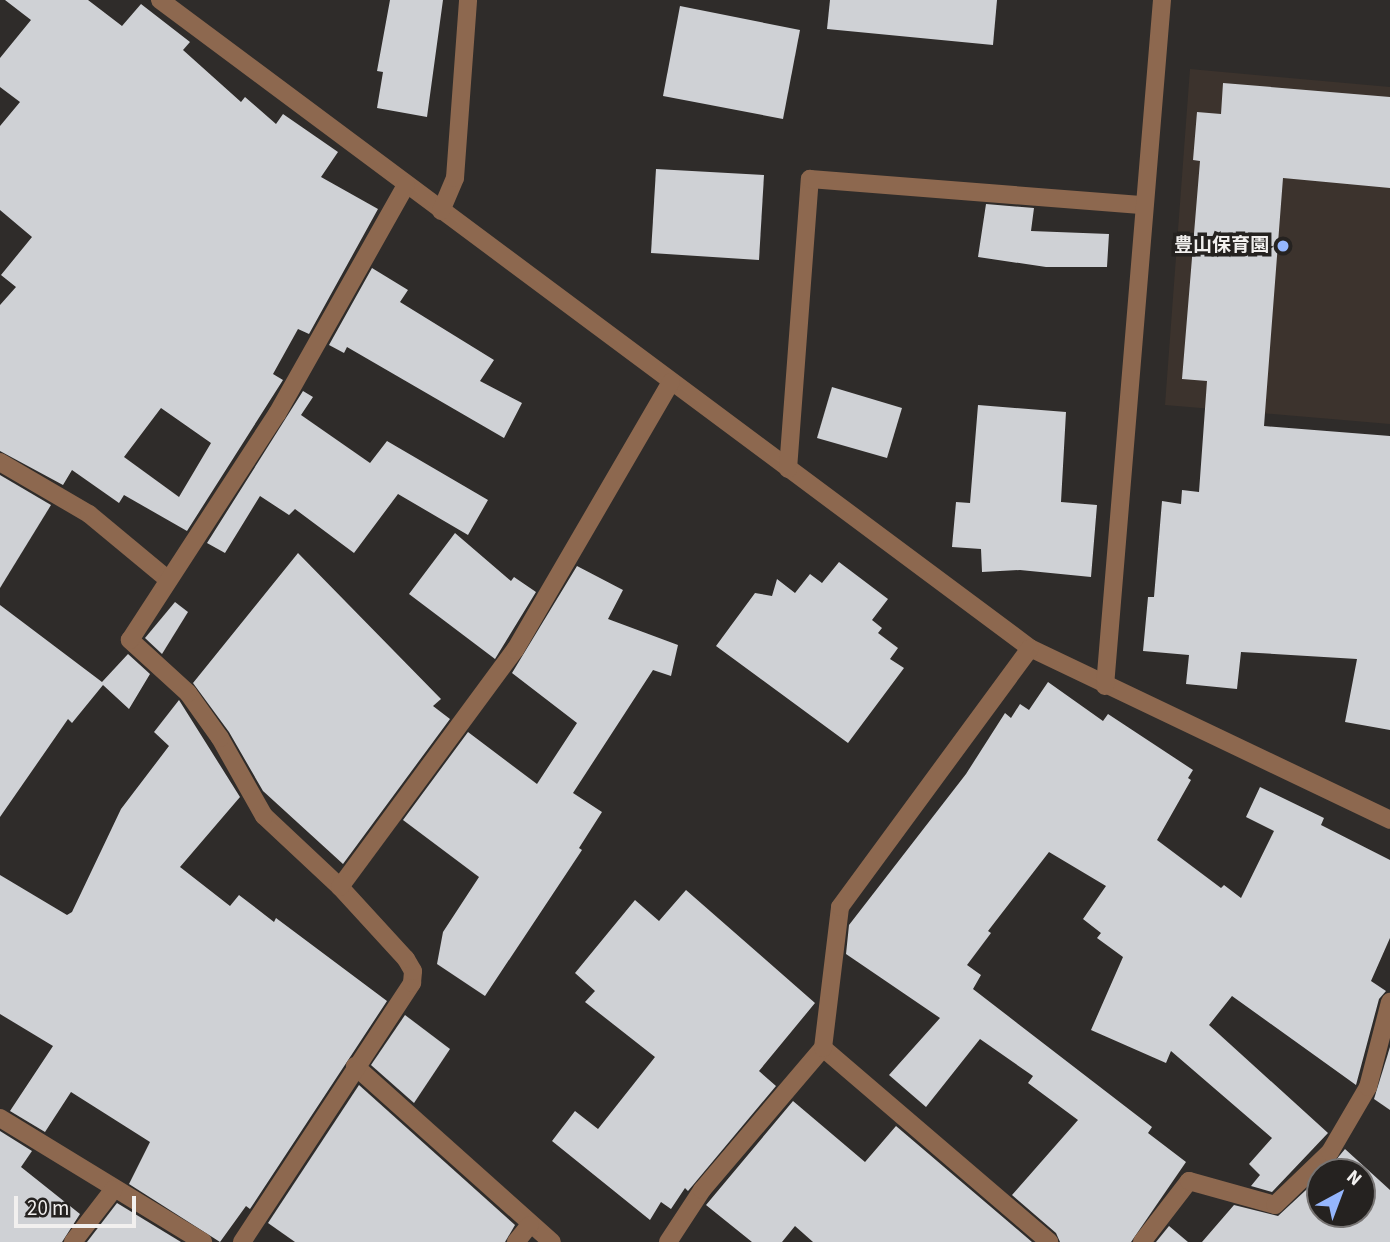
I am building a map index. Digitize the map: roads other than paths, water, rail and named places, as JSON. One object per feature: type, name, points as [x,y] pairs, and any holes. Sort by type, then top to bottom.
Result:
[{"type":"street","points":[[160,0],[671,383],[1031,648],[1105,686],[1390,820]]},
{"type":"street","points":[[441,211],[455,178],[468,0]]},
{"type":"street","points":[[1105,686],[1162,0]]},
{"type":"street","points":[[788,469],[810,179],[1144,205]]},
{"type":"street","points":[[242,1242],[355,1066],[412,983],[413,971],[340,887],[264,816],[220,737],[188,693],[130,640],[166,578],[277,414],[406,185]]},
{"type":"street","points":[[340,887],[535,619],[671,383]]},
{"type":"street","points":[[0,462],[89,514],[166,578]]},
{"type":"street","points":[[668,1242],[702,1191],[823,1048],[840,907],[1031,648]]},
{"type":"street","points":[[1142,1242],[1189,1181],[1275,1205],[1330,1152],[1368,1087],[1390,1002]]},
{"type":"street","points":[[823,1048],[1049,1242]]},
{"type":"street","points":[[355,1066],[438,1136],[530,1225],[552,1242]]},
{"type":"street","points":[[0,1118],[113,1190],[203,1242]]},
{"type":"street","points":[[73,1242],[113,1190]]},
{"type":"street","points":[[516,1242],[530,1225]]},
{"type":"place","name":"豊山保育園","points":[[1283,246]]}]
